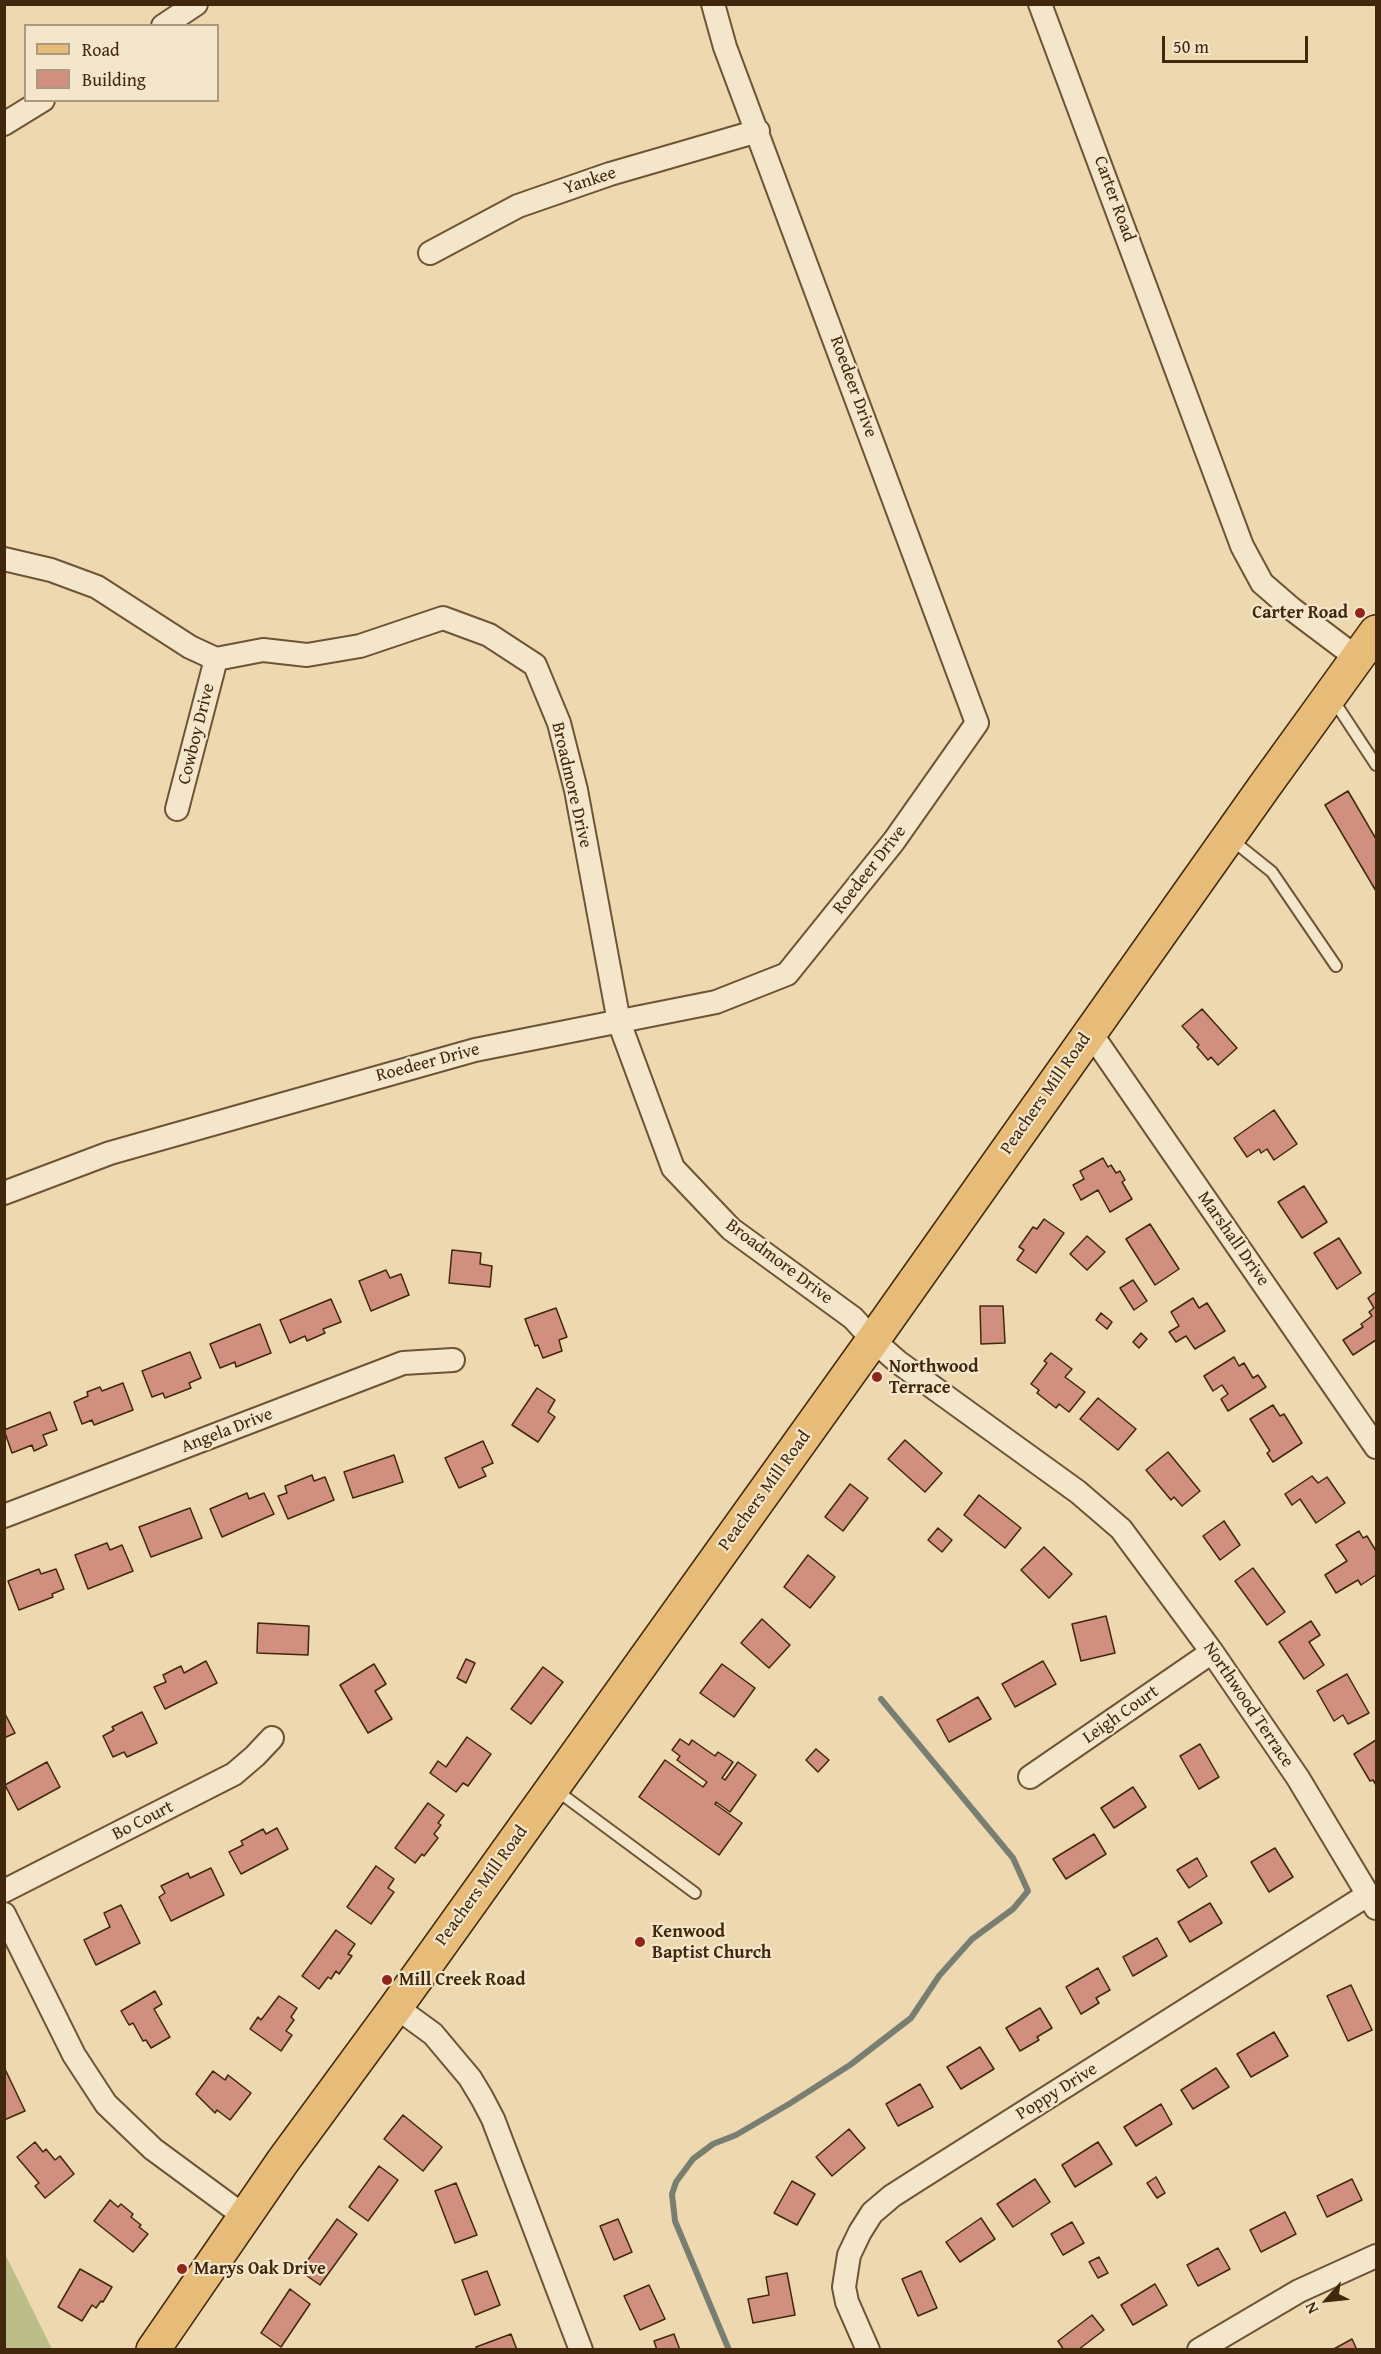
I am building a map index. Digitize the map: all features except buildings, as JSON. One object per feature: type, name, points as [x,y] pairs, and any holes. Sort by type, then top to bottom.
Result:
[{"type":"main road","name":"Peachers Mill Road","points":[[153,2349],[244,2216],[553,1788],[1377,632]]},
{"type":"street","points":[[166,24],[196,4]]},
{"type":"street","name":"Roedeer Drive","points":[[4,1193],[110,1153],[475,1050],[717,1002],[787,974],[894,841],[977,723],[725,47],[713,4]]},
{"type":"street","name":"Carter Road","points":[[1040,4],[1242,546],[1262,583],[1292,609],[1357,658]]},
{"type":"street","points":[[4,124],[40,102]]},
{"type":"street","name":"Yankee","points":[[430,253],[518,206],[610,174],[758,131]]},
{"type":"street","points":[[4,559],[51,570],[97,586],[190,647],[216,659]]},
{"type":"street","name":"Broadmore Drive","points":[[216,659],[263,650],[307,655],[339,650],[360,646],[443,618],[489,635],[535,665],[559,723],[576,790],[619,1022],[673,1168],[731,1229],[853,1318],[873,1340]]},
{"type":"street","name":"Cowboy Drive","points":[[177,809],[216,659]]},
{"type":"street","name":"Marshall Drive","points":[[1090,1032],[1377,1447]]},
{"type":"street","name":"Northwood Terrace","points":[[873,1340],[898,1362],[1078,1492],[1110,1518],[1132,1542],[1212,1652],[1298,1778],[1373,1901]]},
{"type":"street","name":"Angela Drive","points":[[4,1516],[403,1363],[453,1360]]},
{"type":"street","name":"Leigh Court","points":[[1030,1777],[1212,1652]]},
{"type":"street","name":"Bo Court","points":[[4,1891],[234,1774],[272,1738]]},
{"type":"street","name":"Poppy Drive","points":[[868,2349],[847,2302],[844,2287],[849,2255],[872,2213],[916,2180],[1373,1901]]},
{"type":"street","points":[[4,1914],[74,2055],[106,2104],[153,2148],[244,2216]]},
{"type":"street","points":[[396,2007],[432,2034],[470,2078],[482,2098],[493,2119],[581,2349]]},
{"type":"street","points":[[1199,2349],[1299,2291],[1377,2256]]},
{"type":"lane","points":[[1330,695],[1377,765]]},
{"type":"lane","points":[[1228,838],[1272,872],[1336,966]]},
{"type":"lane","points":[[553,1788],[695,1893]]},
{"type":"green space","points":[[5,2254],[52,2349],[5,2349]]},
{"type":"waterway","points":[[729,2350],[675,2221],[672,2194],[676,2182],[693,2159],[713,2144],[736,2135],[789,2104],[850,2065],[911,2018],[939,1976],[972,1939],[1013,1909],[1028,1891],[1013,1858],[881,1699]]},
{"type":"place","name":"Carter Road","points":[[1360,613]]},
{"type":"place","name":"Northwood Terrace","points":[[877,1377]]},
{"type":"place","name":"Kenwood Baptist Church","points":[[640,1942]]},
{"type":"place","name":"Mill Creek Road","points":[[387,1980]]},
{"type":"place","name":"Marys Oak Drive","points":[[182,2269]]}]
